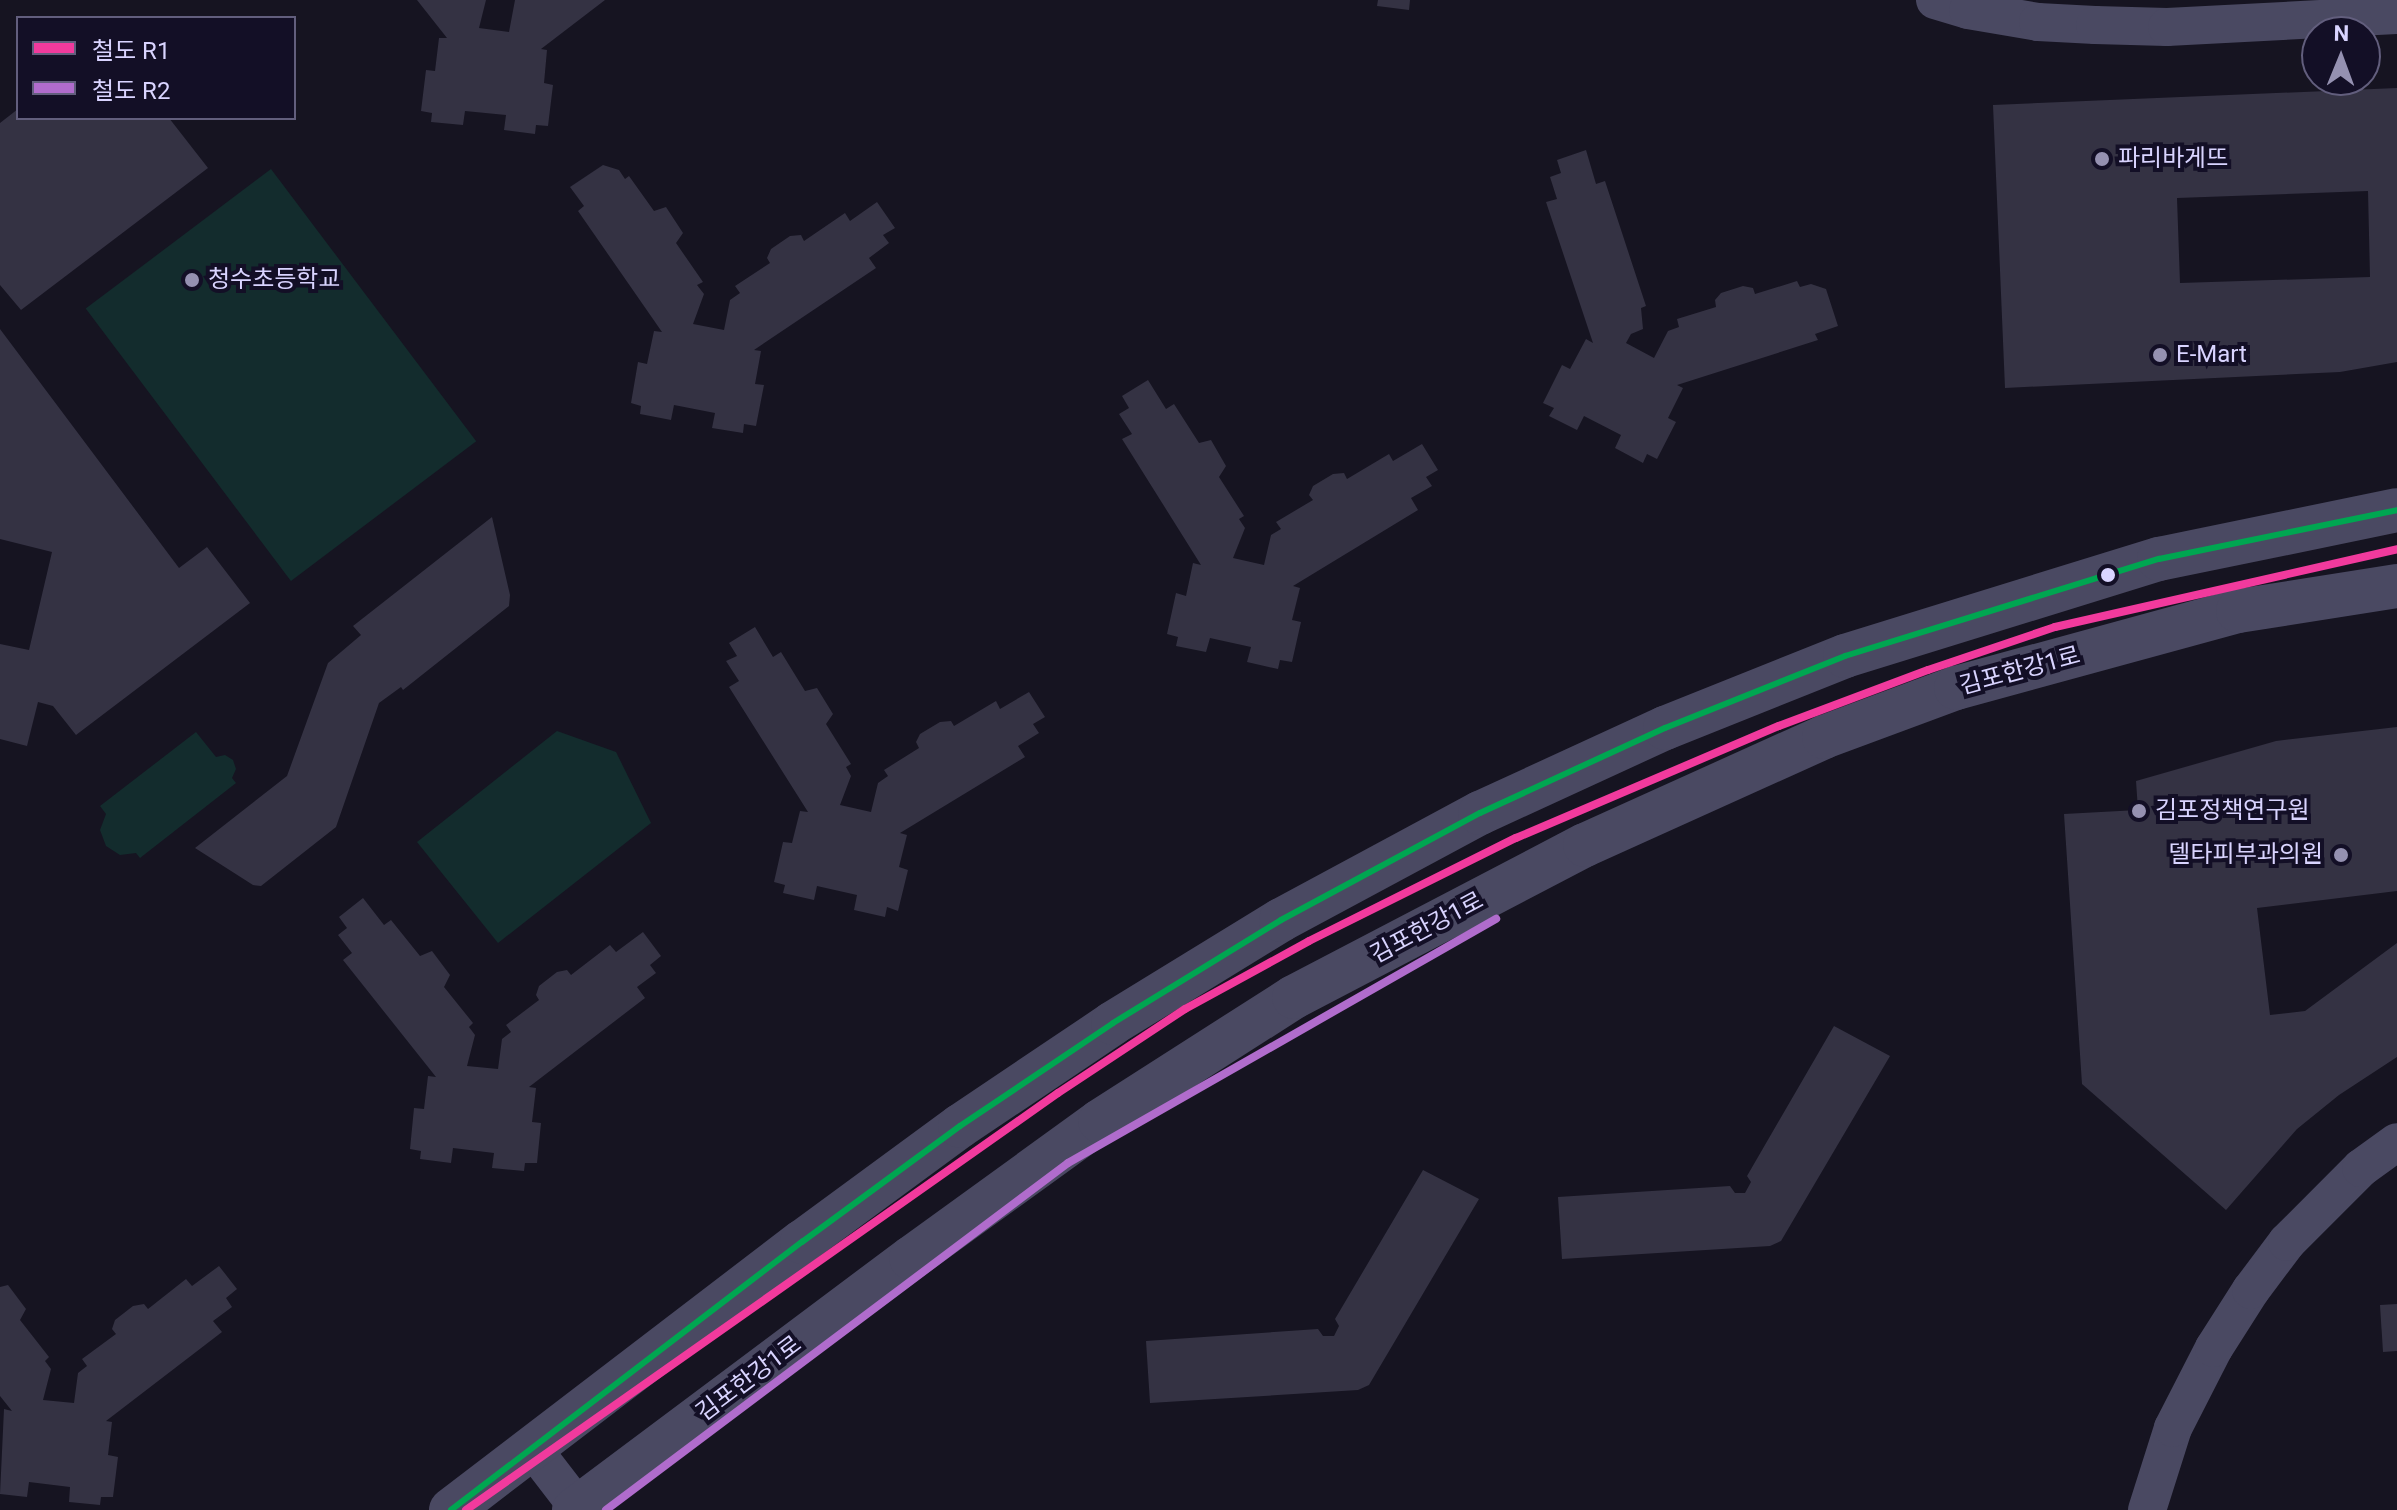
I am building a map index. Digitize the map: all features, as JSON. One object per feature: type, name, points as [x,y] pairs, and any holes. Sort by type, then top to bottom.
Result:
[{"type":"street","points":[[1935,0],[1968,10],[2038,22],[2095,25],[2167,27],[2397,15]]},
{"type":"street","points":[[451,1510],[802,1242],[960,1126],[1113,1023],[1281,920],[1480,813],[1665,728],[1845,656],[2159,559],[2397,510]]},
{"type":"street","name":"김포한강1로","points":[[577,1509],[911,1258],[1100,1121],[1294,997],[1585,845],[1824,737],[1956,688],[2238,611],[2397,586]]},
{"type":"street","points":[[2147,1510],[2173,1428],[2214,1348],[2251,1290],[2287,1242],[2361,1168],[2397,1142]]},
{"type":"street","points":[[533,1449],[577,1509]]},
{"type":"green space","points":[[271,169],[476,441],[291,581],[86,309]]},
{"type":"green space","points":[[557,731],[616,752],[651,823],[498,943],[417,842]]},
{"type":"green space","points":[[196,732],[216,757],[225,755],[233,760],[236,769],[232,778],[236,783],[140,858],[136,853],[120,855],[106,846],[100,830],[106,814],[100,806]]},
{"type":"building","points":[[417,0],[486,0],[479,28],[509,32],[515,0],[605,0],[541,49],[547,50],[544,83],[553,85],[548,126],[536,125],[535,134],[504,130],[506,115],[465,111],[463,125],[431,122],[432,113],[421,111],[426,70],[435,71],[439,38],[447,38]]},
{"type":"building","points":[[1378,0],[1410,0],[1409,10],[1377,6]]},
{"type":"building","points":[[2397,88],[2397,362],[2340,372],[2005,388],[1993,105],[2301,92],[2301,96],[2381,96],[2381,89]],"holes":[[[2368,191],[2370,277],[2180,283],[2177,198]]]},
{"type":"building","points":[[16,111],[16,120],[171,120],[208,168],[21,310],[0,285],[0,123]]},
{"type":"building","points":[[1586,150],[1596,184],[1605,181],[1646,306],[1641,308],[1643,329],[1631,334],[1626,343],[1654,358],[1668,331],[1679,327],[1677,319],[1716,307],[1715,300],[1721,293],[1743,286],[1753,288],[1755,294],[1797,281],[1800,287],[1811,284],[1826,289],[1838,326],[1815,334],[1818,340],[1677,385],[1683,388],[1668,418],[1676,422],[1657,459],[1647,454],[1643,463],[1615,448],[1621,435],[1584,416],[1577,430],[1549,416],[1554,408],[1543,403],[1562,365],[1570,369],[1586,339],[1593,343],[1546,202],[1557,199],[1550,177],[1561,173],[1557,160]]},
{"type":"building","points":[[603,165],[619,170],[625,179],[629,176],[654,211],[666,207],[683,233],[676,243],[703,282],[697,285],[704,294],[693,324],[724,330],[730,300],[740,293],[735,286],[770,263],[767,258],[771,249],[790,236],[801,235],[804,241],[845,213],[850,221],[877,202],[895,228],[883,235],[889,243],[869,258],[876,268],[754,350],[761,351],[755,384],[764,385],[756,426],[744,424],[743,433],[712,428],[715,413],[674,405],[671,420],[640,414],[641,406],[631,403],[638,362],[647,364],[654,331],[662,332],[578,211],[584,206],[570,187]]},
{"type":"building","points":[[0,329],[179,568],[207,547],[250,603],[76,735],[53,706],[38,702],[27,746],[0,739],[0,644],[29,650],[52,552],[0,539]]},
{"type":"building","points":[[1148,380],[1166,409],[1174,404],[1199,443],[1211,440],[1226,466],[1219,477],[1244,516],[1239,519],[1245,528],[1233,558],[1264,565],[1271,535],[1281,529],[1276,522],[1313,500],[1309,495],[1313,486],[1333,474],[1344,473],[1347,479],[1389,454],[1393,461],[1422,444],[1438,470],[1426,477],[1432,486],[1411,498],[1418,510],[1293,586],[1300,588],[1292,620],[1301,622],[1292,662],[1280,660],[1278,669],[1247,662],[1251,647],[1210,638],[1206,652],[1176,646],[1178,637],[1167,634],[1176,593],[1186,596],[1193,563],[1201,565],[1122,439],[1132,434],[1119,414],[1129,408],[1122,396]]},
{"type":"building","points":[[492,517],[510,595],[509,606],[403,690],[401,687],[379,703],[336,827],[261,886],[253,885],[195,848],[287,776],[328,663],[361,635],[353,626]]},
{"type":"building","points":[[755,627],[773,657],[781,652],[805,691],[817,688],[833,714],[826,724],[851,764],[846,767],[851,776],[840,805],[871,812],[878,783],[888,776],[884,770],[919,748],[916,742],[920,734],[940,722],[951,721],[954,726],[996,701],[1000,709],[1029,692],[1045,717],[1033,724],[1039,733],[1018,746],[1025,757],[900,833],[907,835],[899,867],[908,870],[898,911],[887,907],[885,917],[854,910],[857,895],[817,886],[814,900],[783,893],[785,885],[774,882],[783,842],[792,843],[800,811],[808,812],[729,687],[739,681],[726,661],[737,656],[729,643]]},
{"type":"building","points":[[2397,727],[2397,891],[2257,908],[2270,1015],[2305,1011],[2397,943],[2397,1057],[2339,1095],[2297,1129],[2226,1210],[2082,1084],[2064,814],[2138,810],[2136,781],[2276,741]]},
{"type":"building","points":[[363,898],[384,925],[391,920],[420,956],[432,951],[450,975],[444,987],[473,1023],[469,1027],[475,1035],[467,1066],[498,1069],[502,1039],[511,1032],[506,1025],[539,1000],[536,995],[539,986],[557,972],[567,970],[571,975],[610,945],[616,952],[643,932],[661,956],[650,965],[656,973],[637,987],[645,998],[529,1087],[536,1088],[532,1122],[541,1123],[537,1163],[525,1163],[524,1171],[492,1168],[494,1153],[453,1148],[451,1163],[420,1159],[421,1151],[410,1149],[414,1108],[424,1109],[428,1076],[436,1077],[343,960],[352,953],[338,935],[347,928],[339,917]]},
{"type":"building","points":[[1834,1026],[1890,1056],[1781,1241],[1770,1246],[1562,1259],[1558,1197],[1730,1186],[1735,1193],[1745,1193],[1751,1182],[1747,1176]]},
{"type":"building","points":[[1423,1170],[1479,1199],[1369,1385],[1358,1390],[1150,1403],[1146,1341],[1318,1329],[1323,1336],[1334,1336],[1339,1326],[1335,1319]]},
{"type":"building","points":[[219,1266],[237,1289],[226,1298],[232,1307],[213,1321],[222,1332],[106,1421],[112,1422],[108,1455],[118,1457],[113,1497],[101,1497],[100,1505],[69,1502],[70,1487],[29,1482],[27,1497],[0,1494],[4,1409],[12,1411],[0,1396],[0,1287],[8,1285],[26,1309],[20,1320],[49,1357],[45,1361],[51,1369],[43,1400],[74,1403],[78,1373],[87,1366],[82,1359],[116,1334],[112,1329],[115,1320],[133,1306],[144,1304],[148,1309],[186,1279],[192,1286]]},
{"type":"building","points":[[2397,1304],[2397,1351],[2383,1352],[2380,1305]]},
{"type":"rail line","name":"R1","points":[[466,1510],[1058,1093],[1185,1009],[1309,941],[1516,838],[1779,726],[1928,670],[2055,627],[2397,549]]},
{"type":"rail line","name":"R2","points":[[606,1510],[1068,1163],[1496,919]]},
{"type":"transit line","points":[[451,1510],[802,1242],[960,1126],[1113,1023],[1281,920],[1480,813],[1665,728],[1845,656],[2159,559],[2397,510]]},
{"type":"place","name":"파리바게뜨","points":[[2102,159]]},
{"type":"place","name":"청수초등학교","points":[[192,280]]},
{"type":"place","name":"E-Mart","points":[[2160,355]]},
{"type":"place","name":"김포정책연구원","points":[[2139,811]]},
{"type":"place","name":"델타피부과의원","points":[[2341,855]]}]
